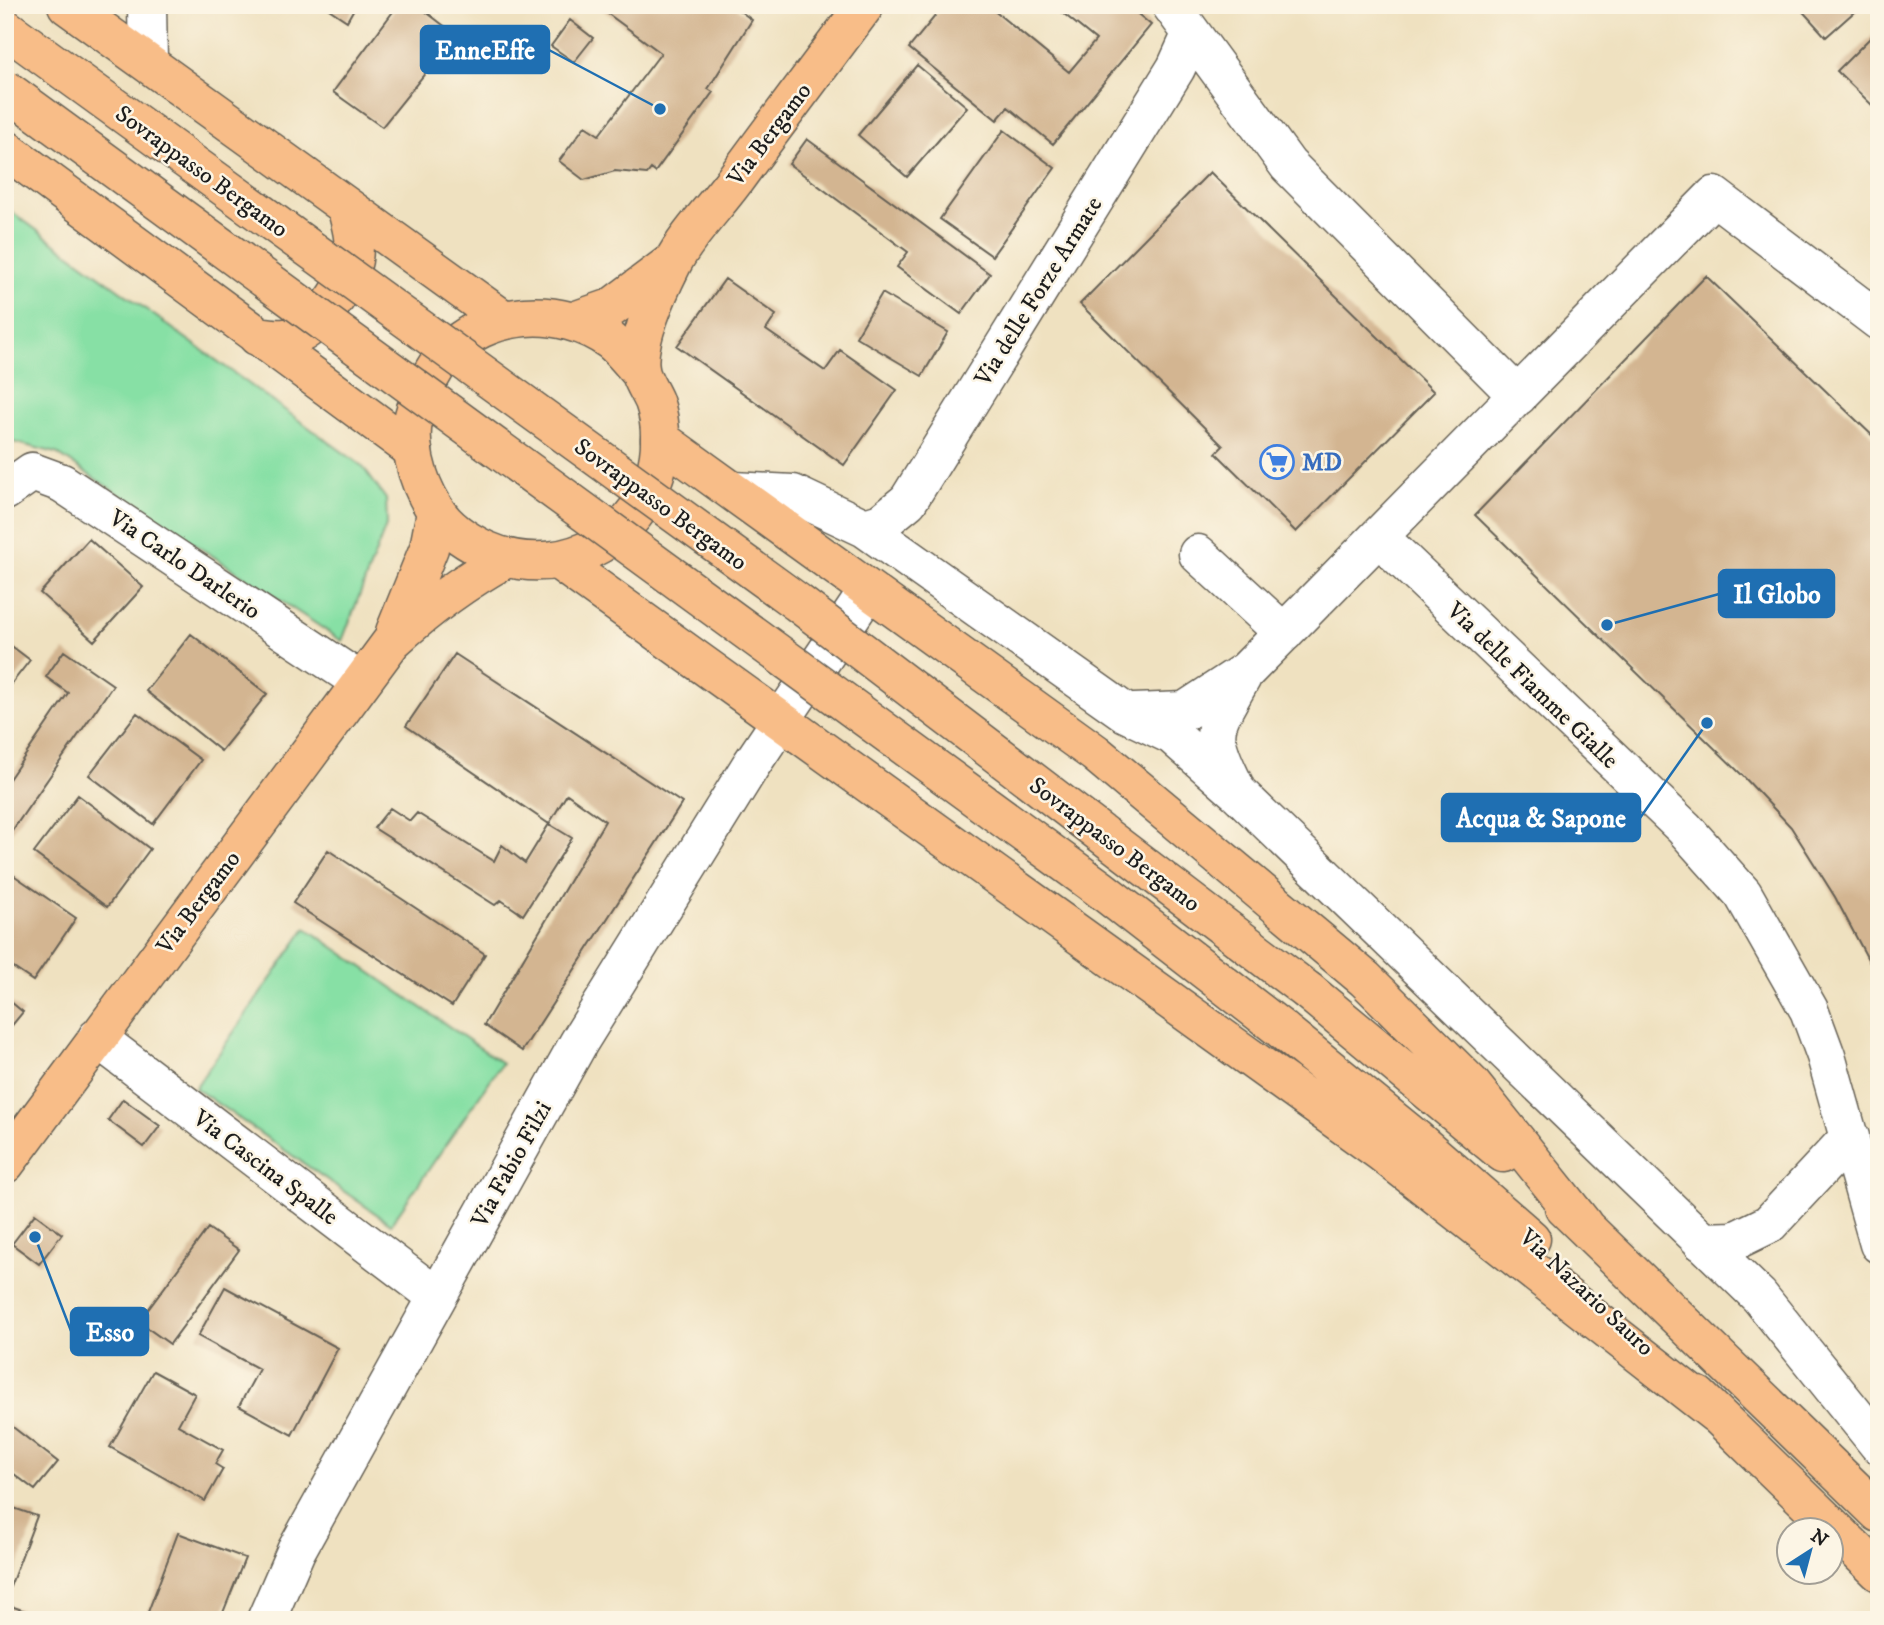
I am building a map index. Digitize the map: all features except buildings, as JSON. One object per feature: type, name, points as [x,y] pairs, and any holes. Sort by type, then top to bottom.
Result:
[{"type":"main road","name":"Via Bergamo","points":[[640,372],[644,331],[673,262],[865,5]]},
{"type":"main road","points":[[83,8],[148,62],[504,320]]},
{"type":"main road","name":"Sovrappasso Bergamo","points":[[5,28],[808,610],[1308,991]]},
{"type":"main road","name":"Sovrappasso Bergamo","points":[[5,89],[1099,888],[1281,1029]]},
{"type":"main road","points":[[5,149],[413,450]]},
{"type":"main road","points":[[257,336],[287,339],[309,327],[330,308],[353,261],[353,236],[346,206]]},
{"type":"main road","name":"Via Bergamo","points":[[574,321],[611,308],[673,262]]},
{"type":"main road","name":"Via Bergamo","points":[[539,316],[574,321],[611,341],[640,372],[655,404],[660,439],[656,472],[642,504],[620,531],[592,550],[559,561],[532,563],[505,559],[466,541],[436,512],[420,483],[413,450],[414,416],[426,383],[445,355],[472,333],[504,320],[539,316]]},
{"type":"main road","points":[[660,439],[1095,753],[1365,979],[1471,1084],[1583,1224]]},
{"type":"main road","name":"Via Bergamo","points":[[392,641],[429,548],[436,512]]},
{"type":"main road","name":"Via Bergamo","points":[[11,1144],[97,1038],[392,641],[441,598],[471,577],[505,559]]},
{"type":"main road","points":[[559,561],[1381,1152],[1716,1413]]},
{"type":"main road","name":"Via Nazario Sauro","points":[[1308,991],[1425,1085],[1583,1224],[1879,1513]]},
{"type":"main road","name":"Via Nazario Sauro","points":[[1281,1029],[1504,1215],[1716,1413],[1879,1572]]},
{"type":"street","points":[[147,5],[148,62]]},
{"type":"street","points":[[1181,20],[1288,165],[1518,396]]},
{"type":"street","name":"Via delle Forze Armate","points":[[865,528],[881,523],[908,500],[1176,68],[1181,20]]},
{"type":"street","points":[[1126,713],[1185,711],[1246,671],[1714,195],[1879,321]]},
{"type":"street","name":"Via Carlo Darlerio","points":[[5,491],[32,472],[62,483],[361,682]]},
{"type":"street","points":[[733,491],[793,494],[865,528],[1126,713],[1172,735],[1238,793],[1759,1296],[1879,1445]]},
{"type":"street","name":"Via delle Fiamme Gialle","points":[[1379,537],[1684,828],[1743,894],[1809,1010],[1850,1138],[1879,1244]]},
{"type":"street","points":[[1198,554],[1284,633]]},
{"type":"street","name":"Via Fabio Filzi","points":[[266,1620],[296,1551],[579,1042],[779,721],[868,591]]},
{"type":"street","points":[[1238,793],[1216,749],[1216,723],[1246,671]]},
{"type":"street","name":"Via Cascina Spalle","points":[[97,1038],[436,1296]]},
{"type":"street","points":[[1702,1242],[1734,1241],[1769,1223],[1850,1138]]},
{"type":"green space","points":[[5,207],[362,466],[386,499],[387,523],[342,641],[56,453],[5,440]]},
{"type":"green space","points":[[306,928],[502,1063],[391,1224],[195,1088]]},
{"type":"place","name":"EnneEffe","points":[[660,109]]},
{"type":"place","name":"MD","points":[[1277,462]]},
{"type":"place","name":"Il Globo","points":[[1607,625]]},
{"type":"place","name":"Acqua & Sapone","points":[[1707,723]]},
{"type":"place","name":"Esso","points":[[35,1237]]}]
